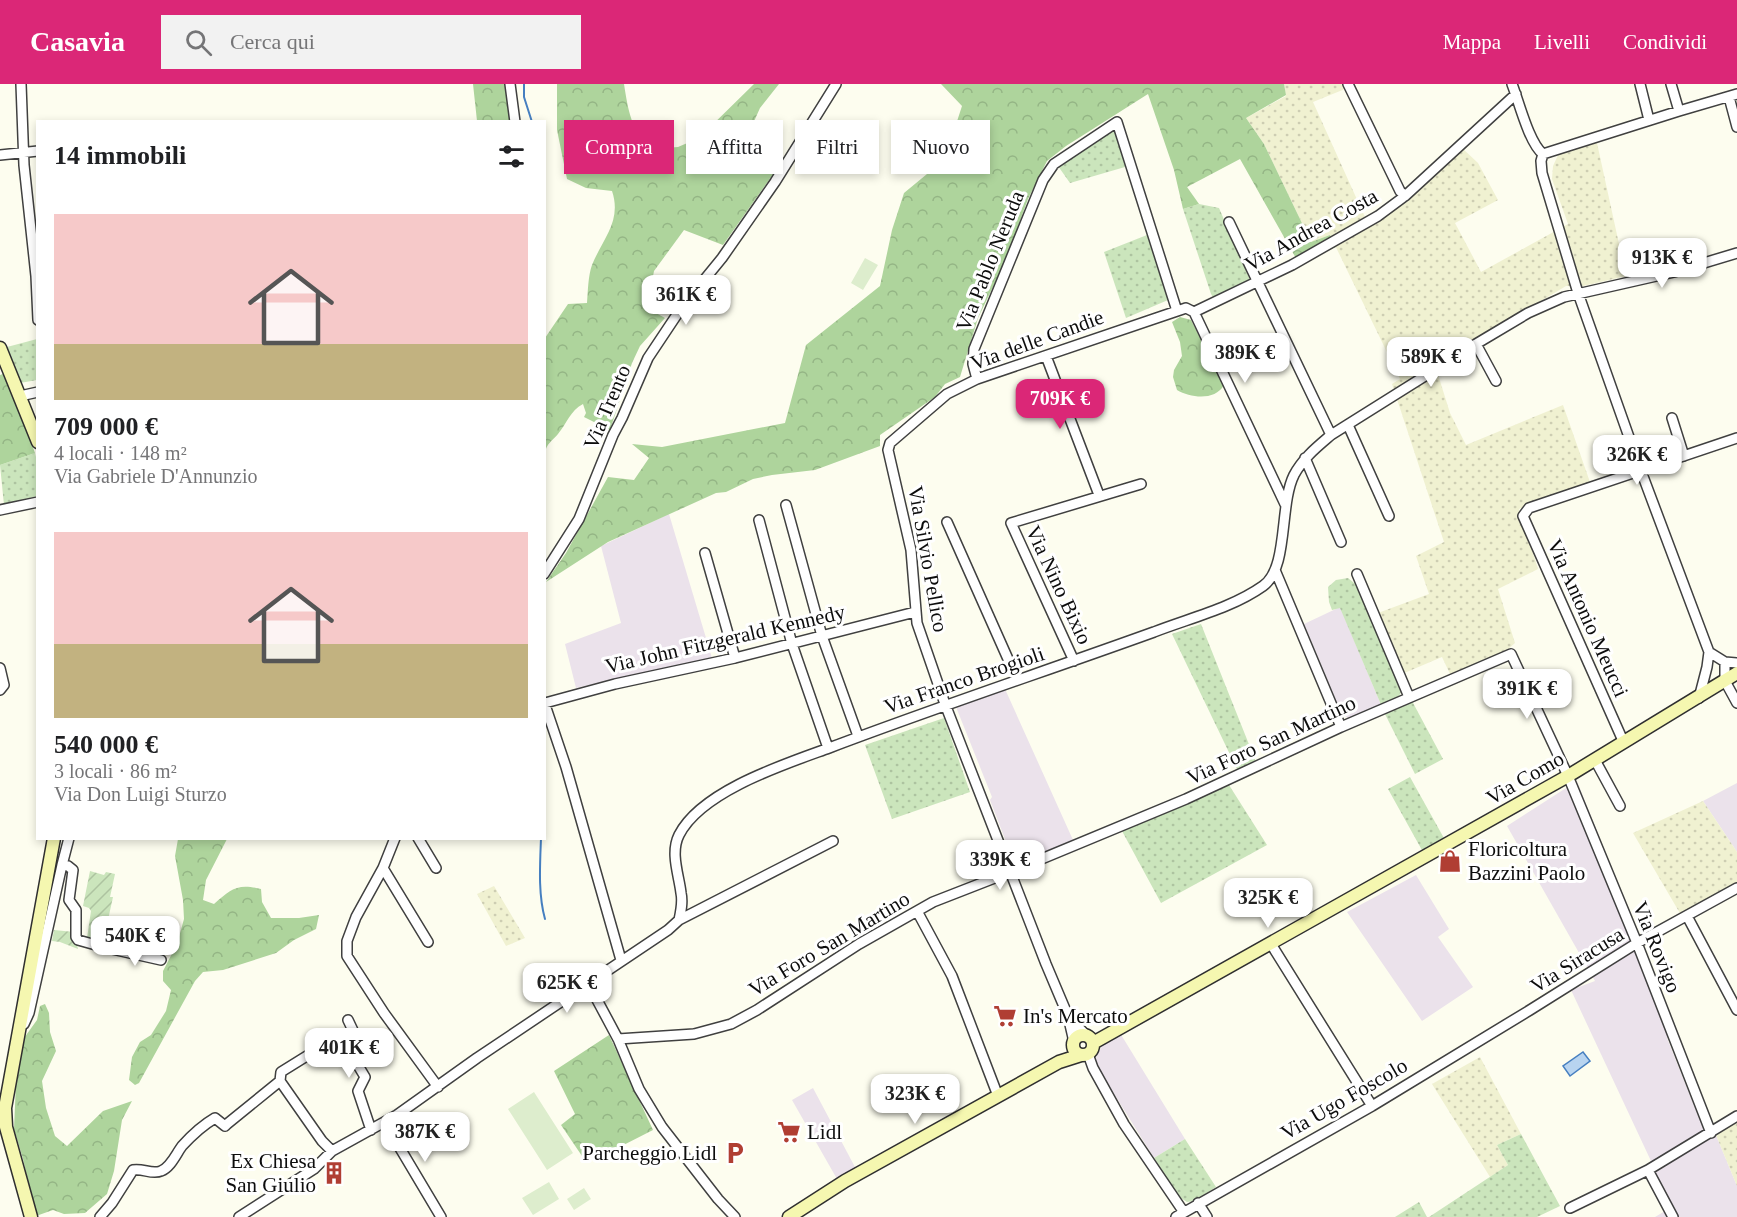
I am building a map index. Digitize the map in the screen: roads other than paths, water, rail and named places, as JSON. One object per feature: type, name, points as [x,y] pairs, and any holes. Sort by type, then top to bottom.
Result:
[{"type":"main road","points":[[0,348],[36,437]]},
{"type":"main road","name":"Via Como","points":[[789,1217],[845,1181],[1059,1062],[1083,1046],[1271,944],[1568,776],[1737,673]]},
{"type":"main road","points":[[31,1217],[6,1127],[5,1108],[54,840]]},
{"type":"street","points":[[21,84],[24,153],[36,276]]},
{"type":"street","points":[[510,84],[515,120]]},
{"type":"street","name":"Via Trento","points":[[546,571],[579,519],[613,435],[648,358],[682,307],[722,258],[775,183],[836,84]]},
{"type":"street","points":[[1348,84],[1395,181],[1405,196]]},
{"type":"street","points":[[1512,84],[1533,139],[1538,150],[1543,154]]},
{"type":"street","points":[[1640,84],[1649,120]]},
{"type":"street","points":[[1671,84],[1679,111]]},
{"type":"street","points":[[1732,84],[1737,127]]},
{"type":"street","name":"Via Andrea Costa","points":[[1194,312],[1292,265],[1359,228],[1405,196],[1516,94]]},
{"type":"street","points":[[1543,154],[1733,95]]},
{"type":"street","name":"Via Pablo Neruda","points":[[977,379],[973,364],[974,350],[1043,180],[1054,164],[1117,122],[1177,311]]},
{"type":"street","points":[[0,155],[36,151]]},
{"type":"street","points":[[1543,154],[1542,173],[1578,293],[1641,471],[1709,652],[1699,698]]},
{"type":"street","points":[[1229,222],[1331,435]]},
{"type":"street","points":[[1341,727],[1275,570],[1281,547],[1288,492],[1293,477],[1305,458],[1331,435],[1528,313],[1564,297],[1674,272],[1737,253]]},
{"type":"street","points":[[1177,311],[1186,308],[1194,312],[1285,504]]},
{"type":"street","name":"Via delle Candie","points":[[890,443],[948,394],[977,379],[1177,311]]},
{"type":"street","points":[[1476,344],[1496,381]]},
{"type":"street","points":[[1046,356],[1099,495],[1141,484]]},
{"type":"street","points":[[20,396],[36,392]]},
{"type":"street","points":[[1672,418],[1684,456]]},
{"type":"street","points":[[1348,425],[1389,516]]},
{"type":"street","points":[[1641,471],[1737,438]]},
{"type":"street","name":"Via Silvio Pellico","points":[[890,443],[888,450],[911,550],[915,612],[945,704],[1068,1016],[1078,1029],[1093,1068],[1124,1124],[1180,1214]]},
{"type":"street","points":[[1305,458],[1341,542]]},
{"type":"street","name":"Via Antonio Meucci","points":[[1624,743],[1523,516],[1528,508],[1641,471]]},
{"type":"street","name":"Via Nino Bixio","points":[[1074,661],[1011,523],[1099,495]]},
{"type":"street","points":[[0,510],[36,502]]},
{"type":"street","points":[[786,505],[822,636],[858,736]]},
{"type":"street","points":[[759,520],[792,644],[828,748]]},
{"type":"street","points":[[947,522],[1015,675]]},
{"type":"street","points":[[705,553],[735,658]]},
{"type":"street","name":"Via Franco Brogioli","points":[[680,920],[681,893],[675,850],[678,836],[686,825],[715,798],[740,784],[1015,675],[1074,661],[1205,613],[1252,593],[1266,584],[1275,570]]},
{"type":"street","points":[[1357,574],[1409,697]]},
{"type":"street","name":"Via John Fitzgerald Kennedy","points":[[546,703],[915,612]]},
{"type":"street","points":[[1709,652],[1725,662],[1737,663]]},
{"type":"street","name":"Via Foro San Martino","points":[[618,1039],[694,1034],[731,1024],[757,1010],[859,944],[933,902],[1186,799],[1341,727],[1511,654]]},
{"type":"street","name":"Via Rovigo","points":[[1511,654],[1568,776],[1627,918],[1711,1133]]},
{"type":"street","points":[[1723,682],[1725,662]]},
{"type":"street","points":[[1707,667],[1723,682],[1737,703]]},
{"type":"street","points":[[0,668],[4,685],[0,690]]},
{"type":"street","points":[[546,706],[566,767],[621,960]]},
{"type":"street","points":[[1595,760],[1620,806]]},
{"type":"street","points":[[16,1042],[29,1013],[68,840]]},
{"type":"street","points":[[394,840],[383,868],[356,917],[347,941],[347,956],[384,1013],[438,1087]]},
{"type":"street","points":[[419,840],[436,868]]},
{"type":"street","points":[[239,1217],[314,1169],[332,1151],[385,1123],[680,920],[833,841]]},
{"type":"street","points":[[62,865],[73,870],[69,900],[76,910],[76,937],[83,942],[161,960]]},
{"type":"street","points":[[383,868],[428,942]]},
{"type":"street","name":"Via Siracusa","points":[[1530,1010],[1637,943],[1737,888]]},
{"type":"street","points":[[917,911],[952,976],[998,1096]]},
{"type":"street","points":[[1687,916],[1737,1010]]},
{"type":"street","points":[[1271,944],[1372,1106]]},
{"type":"street","points":[[588,983],[618,1039],[639,1089],[662,1127],[735,1217]]},
{"type":"street","name":"Via Ugo Foscolo","points":[[1180,1214],[1372,1106],[1530,1010]]},
{"type":"street","points":[[348,1020],[357,1039],[350,1052],[365,1077],[358,1091],[371,1130]]},
{"type":"street","points":[[310,1054],[281,1072],[280,1081],[310,1125],[332,1151]]},
{"type":"street","points":[[100,1217],[133,1170],[161,1172],[168,1167],[182,1146],[210,1121],[215,1118],[225,1126],[280,1081]]},
{"type":"street","points":[[1570,1208],[1648,1170],[1737,1116]]},
{"type":"street","points":[[385,1123],[441,1217]]},
{"type":"street","points":[[1648,1170],[1673,1217]]},
{"type":"street","points":[[1198,1203],[1207,1217]]},
{"type":"street","points":[[725,1207],[729,1217]]},
{"type":"water","points":[[1583,1052],[1590,1061],[1570,1076],[1563,1066]]},
{"type":"waterway","points":[[524,84],[524,97],[531,120]]},
{"type":"waterway","points":[[541,840],[540,890],[545,919]]},
{"type":"place","name":"Floricoltura Bazzini Paolo","points":[[1450,861]]},
{"type":"place","name":"In's Mercato","points":[[1005,1016]]},
{"type":"place","name":"Lidl","points":[[789,1132]]},
{"type":"place","name":"Parcheggio Lidl","points":[[735,1153]]},
{"type":"place","name":"Ex Chiesa San Giulio","points":[[334,1173]]}]
